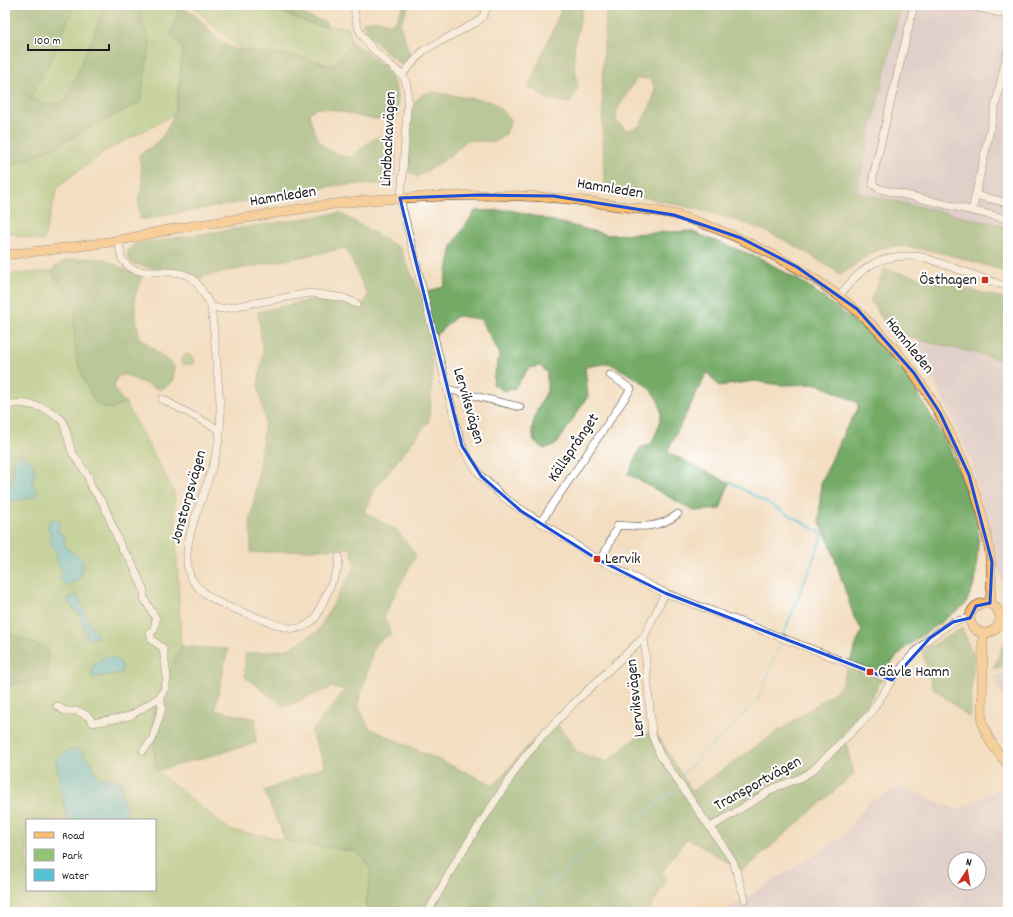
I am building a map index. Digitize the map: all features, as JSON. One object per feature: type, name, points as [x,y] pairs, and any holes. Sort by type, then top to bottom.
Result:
[{"type":"main road","name":"Hamnleden","points":[[5,255],[118,241],[162,231],[345,202],[400,198],[479,195],[553,196],[674,214],[741,238],[797,267],[857,309],[872,324],[914,373],[940,413],[956,444],[969,476],[992,562],[990,603]]},
{"type":"main road","points":[[990,603],[1004,614],[1004,625],[992,632],[983,634],[972,626],[970,618],[971,613],[976,606],[990,603]]},
{"type":"main road","points":[[983,634],[982,722],[994,749],[1008,765]]},
{"type":"street","name":"Lindbackavägen","points":[[355,5],[355,23],[364,39],[402,75],[406,82],[408,94],[400,198]]},
{"type":"street","points":[[402,75],[424,50],[477,22],[483,16],[488,5]]},
{"type":"street","points":[[914,5],[873,176],[873,185],[880,189],[1008,219]]},
{"type":"street","points":[[967,5],[1008,15]]},
{"type":"street","points":[[972,211],[1008,49]]},
{"type":"street","points":[[975,195],[1008,203]]},
{"type":"street","name":"Lerviksvägen","points":[[400,198],[462,446],[481,476],[504,498],[540,523],[601,561],[665,593],[892,680]]},
{"type":"street","name":"Jonstorpsvägen","points":[[118,241],[122,258],[128,266],[136,270],[158,273],[178,272],[193,280],[211,306],[215,338],[220,430],[210,474],[187,550],[188,568],[193,581],[211,598],[277,625],[302,629],[310,624],[316,617],[338,569],[339,557]]},
{"type":"street","points":[[839,296],[851,282],[872,263],[892,256],[908,255],[922,257],[1008,288]]},
{"type":"street","points":[[211,306],[221,309],[310,293],[344,298],[357,304]]},
{"type":"street","name":"Källsprånget","points":[[540,523],[631,389],[610,375]]},
{"type":"street","points":[[447,389],[520,407]]},
{"type":"street","points":[[162,399],[220,430]]},
{"type":"street","points":[[5,405],[21,403],[41,407],[55,414],[63,421],[72,452],[88,476],[91,487],[103,503],[122,549],[130,559],[144,590],[144,598],[156,619],[154,630],[150,633],[152,640],[163,648],[167,677],[165,688],[160,697],[130,716],[93,723],[88,716],[78,711],[66,712],[57,706]]},
{"type":"street","points":[[601,561],[618,525],[635,528],[657,526],[669,521],[678,514]]},
{"type":"street","name":"Lerviksvägen","points":[[428,912],[456,861],[522,760],[542,736],[644,637],[665,593]]},
{"type":"street","name":"Transportvägen","points":[[711,827],[776,787],[798,779],[812,771],[870,714],[892,680],[911,656],[930,638],[952,622],[970,618]]},
{"type":"street","name":"Lerviksvägen","points":[[644,637],[652,735],[660,755],[733,861],[745,899]]},
{"type":"street","points":[[143,751],[152,740],[158,724],[162,708],[160,697]]},
{"type":"highlighted area","points":[[479,195],[553,196],[674,215],[741,238],[797,267],[857,309],[914,373],[940,413],[969,475],[992,562],[990,603],[976,606],[970,618],[953,622],[930,638],[892,680],[665,593],[597,559],[521,511],[481,476],[462,446],[400,198]]},
{"type":"shaded area","points":[[901,5],[1008,5],[1008,227],[856,193]]},
{"type":"shaded area","points":[[915,339],[1008,361],[1008,586],[1002,584],[972,463]]},
{"type":"shaded area","points":[[1008,671],[1008,711],[994,677]]},
{"type":"shaded area","points":[[901,787],[958,810],[998,789],[1008,796],[1008,912],[723,912],[840,839],[869,802]]},
{"type":"green space","points":[[5,5],[180,5],[171,34],[183,48],[175,114],[104,152],[58,186],[43,241],[5,232]]},
{"type":"green space","points":[[11,5],[75,5],[48,65],[30,98],[46,105],[65,102],[106,5],[136,5],[139,8],[150,44],[140,102],[54,147],[5,170],[5,66],[7,66]]},
{"type":"green space","points":[[191,5],[269,5],[290,16],[318,26],[348,27],[352,43],[333,66],[295,56],[243,52]]},
{"type":"green space","points":[[269,5],[286,5],[307,16],[327,23],[326,26],[304,21]]},
{"type":"green space","points":[[401,5],[409,5],[400,24],[411,58],[405,65],[399,64],[370,37],[362,22],[379,20],[391,24],[397,19],[403,7]]},
{"type":"green space","points":[[563,5],[583,5],[575,43],[574,59],[578,88],[570,103],[547,99],[533,88],[528,88]]},
{"type":"green space","points":[[606,5],[901,5],[856,192],[1008,227],[1008,273],[981,264],[924,249],[891,247],[875,251],[841,275],[786,241],[747,224],[707,212],[604,189],[602,84]],"holes":[[[637,78],[650,79],[655,88],[652,102],[638,127],[627,130],[616,121],[617,110]]]},
{"type":"green space","points":[[179,8],[195,15],[221,42],[237,49],[294,56],[333,66],[352,43],[381,64],[393,81],[398,102],[397,116],[386,119],[376,119],[316,108],[309,113],[314,131],[321,144],[333,152],[341,155],[351,157],[372,140],[382,136],[394,138],[396,157],[393,184],[339,185],[140,220],[138,198],[143,185],[139,155],[161,138],[169,126],[176,105],[183,48],[171,34]]},
{"type":"green space","points":[[433,92],[493,102],[511,120],[506,134],[495,142],[467,140],[450,156],[417,177],[409,172],[407,140],[412,104],[423,94]]},
{"type":"green space","points":[[510,210],[609,235],[690,231],[762,259],[807,285],[867,331],[909,379],[948,444],[972,504],[979,533],[975,583],[965,605],[905,648],[891,663],[867,705],[843,733],[854,774],[743,871],[687,838],[662,872],[667,880],[648,912],[365,912],[371,869],[358,852],[286,841],[264,791],[325,766],[311,732],[345,690],[333,687],[285,707],[245,677],[245,654],[288,649],[318,631],[355,565],[350,548],[251,553],[250,521],[256,490],[265,420],[258,385],[263,353],[258,312],[314,299],[360,308],[368,296],[346,248],[205,276],[202,280],[193,275],[177,270],[158,269],[133,264],[127,256],[129,249],[134,244],[340,213],[400,248],[421,295],[444,286],[452,246],[475,211]],"holes":[[[457,316],[480,319],[500,354],[493,384],[503,391],[514,389],[529,368],[540,366],[547,372],[547,391],[537,410],[532,428],[534,441],[544,449],[557,444],[588,396],[585,367],[609,363],[633,376],[649,388],[655,395],[661,412],[658,429],[651,444],[640,448],[628,474],[694,511],[720,509],[729,483],[667,452],[707,372],[719,386],[755,381],[781,385],[818,384],[858,403],[858,409],[844,432],[821,483],[819,521],[830,544],[854,617],[862,630],[839,689],[692,791],[655,732],[639,735],[607,762],[577,752],[558,725],[541,731],[494,785],[369,728],[358,705],[375,644],[391,634],[384,616],[416,555],[397,530],[365,513],[375,489],[429,421],[433,377],[429,341]]]},
{"type":"green space","points":[[92,258],[104,259],[142,278],[135,295],[135,312],[140,338],[174,366],[172,381],[160,390],[125,375],[118,376],[115,387],[119,396],[125,402],[111,409],[97,405],[78,366],[74,339],[76,305],[51,271],[65,261]]},
{"type":"green space","points":[[885,269],[1008,299],[1008,361],[891,333],[870,300]]},
{"type":"green space","points":[[51,271],[76,305],[75,333],[78,356],[85,379],[97,405],[111,409],[125,402],[174,492],[181,646],[152,709],[156,771],[230,830],[357,852],[371,869],[365,912],[5,912],[5,275]]},
{"type":"green space","points":[[188,354],[195,360],[194,364],[183,364],[181,361],[185,355]]},
{"type":"green space","points":[[5,594],[11,633],[48,650],[48,681],[5,685]]},
{"type":"green space","points":[[962,628],[974,657],[970,718],[933,688],[922,651]]},
{"type":"green space","points":[[1007,637],[1008,665],[993,669]]},
{"type":"green space","points":[[181,646],[228,649],[215,710],[256,719],[256,743],[156,771],[152,709]]},
{"type":"water","points":[[19,454],[32,462],[34,473],[32,484],[39,494],[27,499],[9,500],[5,498],[5,490],[12,480],[13,460]]},
{"type":"water","points":[[50,520],[60,521],[58,532],[65,537],[66,547],[82,560],[83,566],[79,580],[67,585],[59,579],[62,570],[58,563],[53,545],[50,542],[51,533],[48,529]]},
{"type":"water","points":[[78,596],[91,626],[98,637],[87,639],[79,613],[69,605],[69,597]]},
{"type":"water","points":[[106,656],[114,658],[122,664],[122,673],[92,678],[93,666]]},
{"type":"water","points":[[79,749],[90,762],[98,777],[120,780],[122,796],[127,813],[113,819],[68,819],[66,817],[56,760],[68,750]]},
{"type":"waterway","points":[[730,482],[823,534],[783,636]]},
{"type":"waterway","points":[[681,781],[684,773],[759,698],[781,641]]},
{"type":"waterway","points":[[528,912],[530,902],[584,853],[677,790],[678,787]]},
{"type":"place","name":"Östhagen","points":[[985,280]]},
{"type":"place","name":"Lervik","points":[[597,559]]},
{"type":"place","name":"Gävle Hamn","points":[[870,672]]}]
